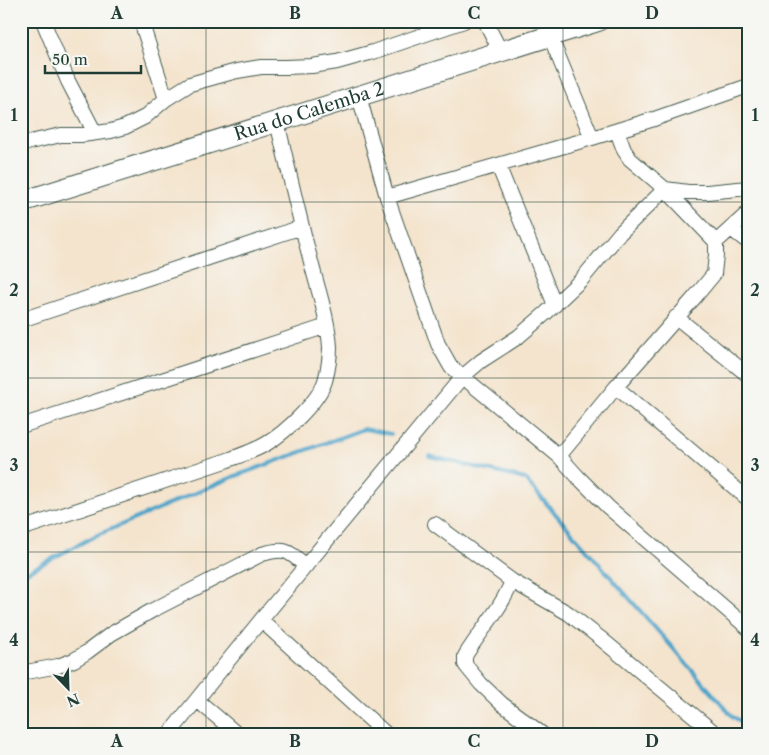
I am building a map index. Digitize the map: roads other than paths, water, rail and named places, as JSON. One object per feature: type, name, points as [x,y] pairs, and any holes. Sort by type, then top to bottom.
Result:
[{"type":"main road","name":"Rua do Calemba 2","points":[[21,202],[598,21]]},
{"type":"street","points":[[43,21],[68,80],[95,133]]},
{"type":"street","points":[[141,21],[166,99]]},
{"type":"street","points":[[21,145],[61,135],[82,135],[126,127],[146,117],[166,99],[190,84],[237,71],[261,67],[303,67],[337,62],[373,52],[464,21]]},
{"type":"street","points":[[485,21],[501,52]]},
{"type":"street","points":[[550,36],[592,138]]},
{"type":"street","points":[[387,197],[592,138],[748,86]]},
{"type":"street","points":[[359,96],[387,197],[438,344],[451,367],[559,456],[608,507],[748,628]]},
{"type":"street","points":[[21,529],[249,452],[266,444],[283,432],[312,403],[324,382],[330,348],[327,326],[277,122]]},
{"type":"street","points":[[559,456],[714,274],[716,242],[665,189],[630,159],[616,130]]},
{"type":"street","points":[[498,165],[555,305]]},
{"type":"street","points":[[665,189],[707,192],[748,188]]},
{"type":"street","points":[[169,734],[462,377],[480,361],[518,337],[555,305],[582,279],[620,233],[665,189]]},
{"type":"street","points":[[716,242],[748,213]]},
{"type":"street","points":[[21,320],[302,227]]},
{"type":"street","points":[[731,229],[748,242]]},
{"type":"street","points":[[676,317],[748,375]]},
{"type":"street","points":[[21,426],[327,326]]},
{"type":"street","points":[[616,387],[748,499]]},
{"type":"street","points":[[435,524],[512,581],[568,613],[716,734]]},
{"type":"street","points":[[21,673],[58,666],[74,660],[111,634],[152,610],[262,554],[276,550],[285,550],[306,566]]},
{"type":"street","points":[[512,581],[497,609],[465,656],[465,664],[481,684],[502,704],[542,734]]},
{"type":"street","points":[[261,620],[386,734]]},
{"type":"street","points":[[197,700],[237,734]]},
{"type":"waterway","points":[[21,575],[95,536],[233,477],[364,429],[391,434]]},
{"type":"waterway","points":[[429,456],[525,479],[733,717],[748,725]]}]
